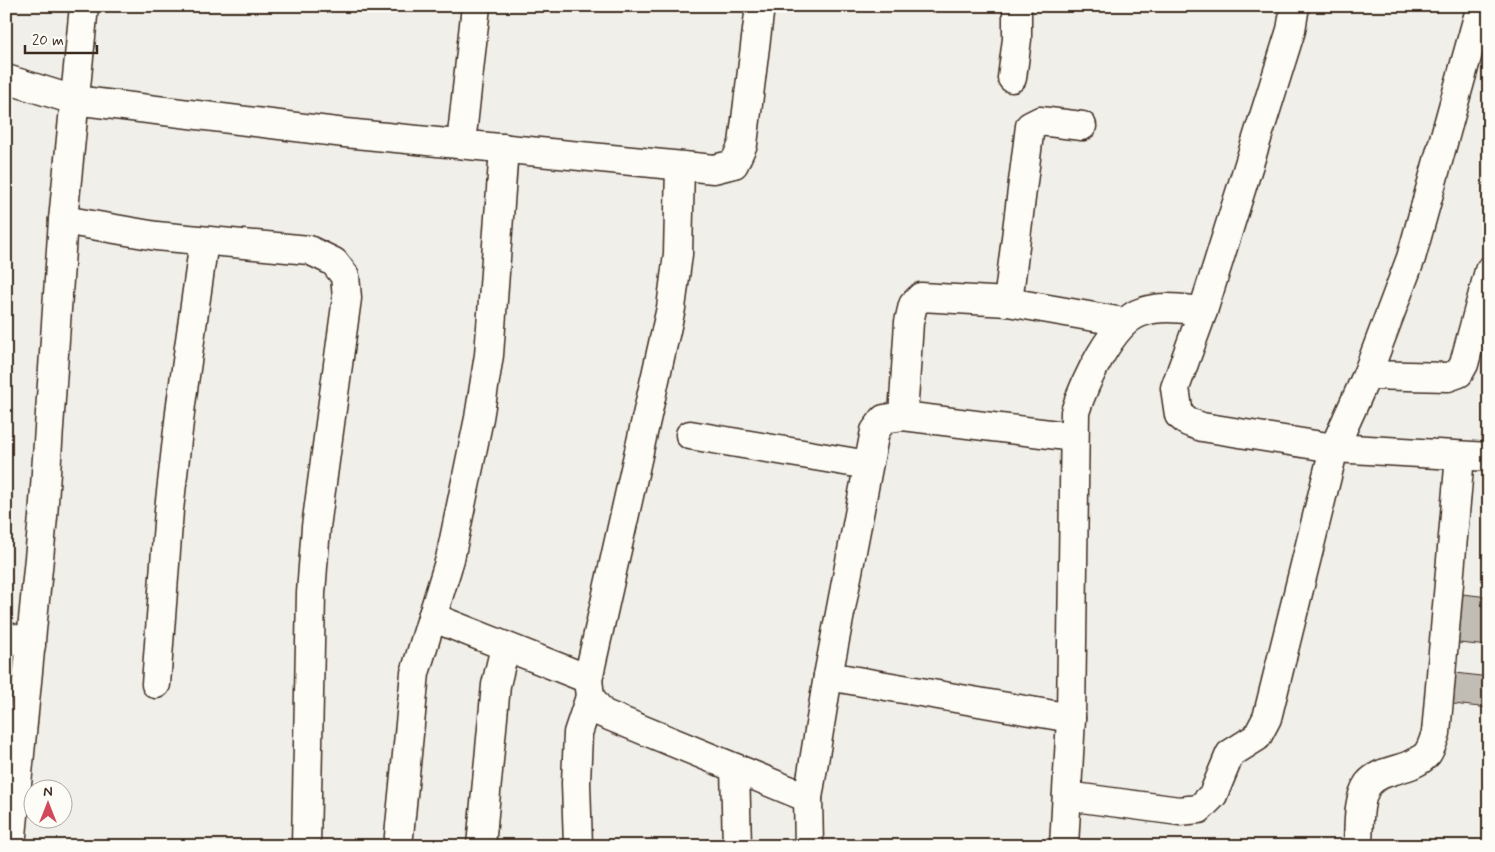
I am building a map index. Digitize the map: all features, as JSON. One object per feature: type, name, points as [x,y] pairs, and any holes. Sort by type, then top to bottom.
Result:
[{"type":"street","points":[[11,846],[19,640],[43,507],[63,220],[84,6]]},
{"type":"street","points":[[460,144],[476,6]]},
{"type":"street","points":[[6,78],[74,100],[345,133],[714,169],[734,164],[743,144],[760,6]]},
{"type":"street","points":[[1012,78],[1017,39],[1017,6]]},
{"type":"street","points":[[1295,6],[1291,30],[1203,311],[1175,388],[1179,414],[1188,422],[1202,427],[1334,448],[1489,458]]},
{"type":"street","points":[[1066,796],[1179,811],[1199,809],[1213,795],[1230,754],[1257,737],[1266,718],[1334,448],[1367,375],[1411,258],[1481,6]]},
{"type":"street","points":[[1008,302],[1030,126],[1040,121],[1082,126]]},
{"type":"street","points":[[398,846],[415,673],[450,559],[479,418],[489,355],[504,148]]},
{"type":"street","points":[[578,846],[576,783],[578,733],[671,308],[678,254],[680,167]]},
{"type":"street","points":[[63,220],[204,242],[309,250],[334,262],[345,276],[347,298],[316,527],[311,593],[306,846]]},
{"type":"street","points":[[156,684],[172,491],[204,242]]},
{"type":"street","points":[[1367,375],[1448,377],[1459,374],[1464,364],[1489,271]]},
{"type":"street","points":[[904,416],[909,322],[913,305],[921,297],[1008,302],[1123,322]]},
{"type":"street","points":[[1064,846],[1070,718],[1074,412],[1084,383],[1123,322],[1141,312],[1164,308],[1203,311]]},
{"type":"street","points":[[809,846],[808,798],[828,676],[875,431],[884,418],[904,416],[1074,438]]},
{"type":"street","points":[[690,436],[868,465]]},
{"type":"street","points":[[1358,846],[1362,800],[1368,784],[1381,775],[1411,766],[1427,754],[1436,733],[1460,456]]},
{"type":"street","points":[[432,617],[505,647],[589,688],[602,713],[808,798]]},
{"type":"street","points":[[481,846],[496,685],[505,647]]},
{"type":"street","points":[[828,676],[1070,718]]},
{"type":"street","points":[[735,768],[737,846]]},
{"type":"building","points":[[1453,593],[1489,597],[1489,646],[1448,642]]},
{"type":"building","points":[[1448,672],[1489,677],[1489,708],[1444,703]]}]
